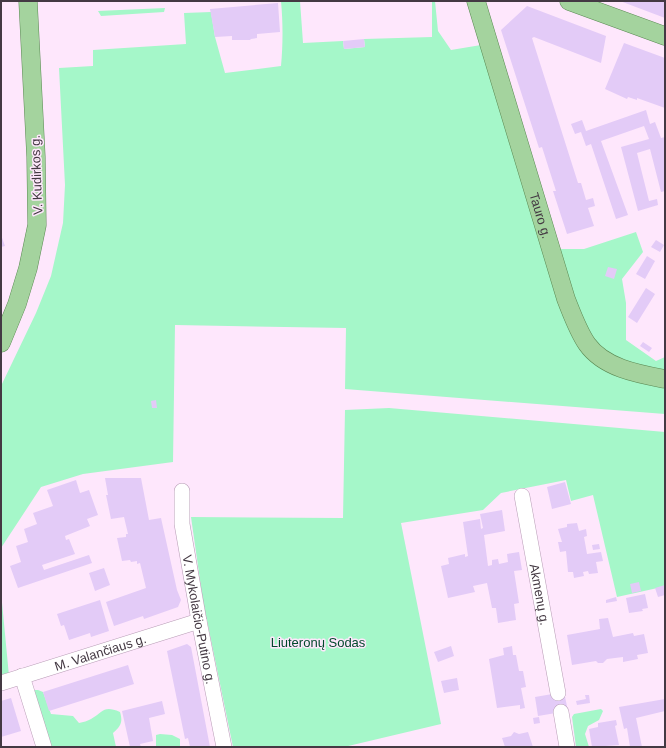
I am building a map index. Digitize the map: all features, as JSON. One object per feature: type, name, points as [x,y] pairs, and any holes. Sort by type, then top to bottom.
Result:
[{"type":"main road","name":"V. Kudirkos g.","points":[[1,343],[17,304],[28,268],[37,225],[36,157],[28,1]]},
{"type":"main road","name":"Tauro g.","points":[[476,1],[566,299],[587,345],[600,357],[618,367],[641,375],[665,379]]},
{"type":"main road","points":[[569,1],[665,36]]},
{"type":"street","name":"V. Mykolaičio-Putino g.","points":[[182,492],[182,524],[199,621],[224,747]]},
{"type":"street","name":"Akmenų g.","points":[[522,496],[558,693]]},
{"type":"street","name":"M. Valančiaus g.","points":[[1,683],[199,621]]},
{"type":"street","points":[[22,676],[44,747]]},
{"type":"street","points":[[561,712],[567,747]]},
{"type":"green space","points":[[281,1],[300,1],[303,43],[343,41],[344,49],[365,47],[364,39],[432,37],[432,1],[435,1],[438,31],[451,50],[481,45],[560,249],[584,249],[636,232],[643,252],[622,279],[626,303],[626,340],[656,361],[665,357],[665,414],[345,389],[346,328],[175,325],[173,462],[83,474],[41,487],[1,548],[1,386],[36,313],[51,276],[63,223],[65,185],[59,68],[93,66],[93,50],[186,44],[184,13],[211,12],[215,37],[225,73],[281,66]]},
{"type":"green space","points":[[165,8],[164,12],[101,16],[98,11]]},
{"type":"green space","name":"Liuteronų Sodas","points":[[389,408],[665,432],[665,599],[662,587],[617,597],[593,495],[571,501],[566,480],[501,493],[483,510],[401,523],[441,724],[344,747],[233,747],[203,601],[191,517],[343,518],[345,410]]},
{"type":"green space","points":[[1,592],[9,676],[1,678]]},
{"type":"green space","points":[[33,690],[43,692],[51,714],[73,716],[79,723],[90,720],[107,709],[120,712],[121,724],[113,733],[116,747],[47,747]]},
{"type":"green space","points":[[601,709],[603,711],[599,720],[588,726],[585,734],[589,747],[576,747],[572,717],[574,714]]},
{"type":"green space","points":[[156,735],[172,735],[180,739],[180,747],[156,747]]},
{"type":"building","points":[[620,1],[665,1],[665,18]]},
{"type":"building","points":[[278,3],[280,32],[257,34],[257,38],[250,40],[232,40],[232,36],[215,37],[210,9]]},
{"type":"building","points":[[527,6],[606,36],[601,63],[534,37],[532,38],[578,183],[581,183],[586,200],[593,198],[595,206],[588,208],[594,226],[567,234],[553,191],[556,191],[542,147],[539,148],[501,30]]},
{"type":"building","points":[[364,39],[365,47],[344,49],[343,41]]},
{"type":"building","points":[[624,43],[665,58],[665,108],[637,98],[637,100],[628,97],[627,99],[605,89]]},
{"type":"building","points":[[646,110],[650,124],[655,122],[661,138],[665,137],[665,191],[661,192],[650,149],[637,153],[649,201],[657,199],[658,205],[638,211],[621,147],[649,139],[644,126],[601,141],[628,215],[616,219],[591,144],[586,146],[581,132],[575,134],[571,124],[582,120],[586,131]]},
{"type":"building","points":[[1,235],[5,246],[1,247]]},
{"type":"building","points":[[656,240],[664,245],[660,252],[651,247]]},
{"type":"building","points":[[647,256],[655,261],[645,279],[636,274]]},
{"type":"building","points":[[608,267],[617,269],[614,279],[605,276]]},
{"type":"building","points":[[646,288],[655,294],[637,323],[628,317]]},
{"type":"building","points":[[643,342],[652,348],[649,352],[640,346]]},
{"type":"building","points":[[156,400],[157,408],[152,408],[151,401]]},
{"type":"building","points":[[105,478],[141,478],[149,520],[161,518],[177,590],[181,600],[178,607],[144,619],[143,616],[114,626],[106,602],[146,588],[140,563],[137,564],[137,561],[131,562],[130,560],[122,561],[117,538],[126,537],[126,534],[128,534],[124,517],[111,519],[106,495],[108,495]]},
{"type":"building","points":[[76,480],[80,493],[89,490],[98,515],[87,519],[90,526],[65,536],[66,540],[69,539],[75,554],[42,565],[44,570],[89,555],[92,563],[18,588],[10,566],[21,562],[16,546],[28,542],[24,529],[37,524],[33,513],[53,506],[47,490]]},
{"type":"building","points":[[565,482],[571,504],[552,509],[547,487]]},
{"type":"building","points":[[502,510],[505,531],[484,535],[488,566],[492,565],[492,560],[498,559],[499,564],[508,562],[507,554],[519,552],[522,570],[514,571],[519,603],[514,604],[516,620],[498,623],[496,608],[492,608],[487,583],[473,586],[475,592],[448,598],[441,566],[449,564],[448,558],[465,554],[465,557],[468,556],[463,522],[480,519],[481,529],[483,528],[480,514]]},
{"type":"building","points":[[577,523],[579,531],[586,529],[587,536],[584,537],[587,554],[601,552],[603,561],[596,562],[598,573],[589,574],[588,571],[583,572],[584,576],[574,578],[573,572],[568,572],[566,551],[560,552],[558,542],[562,542],[558,529],[567,527],[567,524]]},
{"type":"building","points":[[599,544],[600,549],[593,550],[592,545]]},
{"type":"building","points":[[104,568],[110,585],[95,591],[89,573]]},
{"type":"building","points":[[639,582],[641,591],[632,593],[630,584]]},
{"type":"building","points":[[665,585],[665,595],[658,597],[655,588]]},
{"type":"building","points":[[645,594],[648,608],[642,609],[643,611],[629,613],[626,598]]},
{"type":"building","points":[[616,597],[617,601],[606,603],[606,600]]},
{"type":"building","points":[[100,600],[109,631],[91,637],[90,633],[69,640],[64,625],[61,626],[57,614]]},
{"type":"building","points":[[608,618],[613,637],[633,633],[634,636],[644,634],[648,653],[637,655],[638,659],[623,662],[623,657],[607,659],[603,663],[598,663],[596,661],[572,665],[567,635],[600,629],[599,619]]},
{"type":"building","points":[[187,644],[191,647],[210,747],[190,747],[188,738],[185,739],[167,651]]},
{"type":"building","points":[[451,646],[454,656],[438,662],[434,652]]},
{"type":"building","points":[[512,646],[513,655],[516,655],[519,671],[523,671],[526,687],[521,688],[525,708],[520,709],[520,705],[497,708],[489,659],[504,655],[503,648]]},
{"type":"building","points":[[128,665],[134,684],[49,711],[43,692]]},
{"type":"building","points":[[457,678],[459,690],[444,693],[441,681]]},
{"type":"building","points":[[564,692],[568,711],[538,716],[535,697]]},
{"type":"building","points":[[585,695],[589,695],[590,703],[577,705],[576,701],[586,699]]},
{"type":"building","points":[[11,698],[21,731],[1,737],[1,701]]},
{"type":"building","points":[[665,699],[665,711],[636,718],[642,747],[630,747],[627,728],[624,729],[619,707]]},
{"type":"building","points":[[162,701],[165,714],[149,718],[153,741],[140,744],[141,747],[130,747],[122,711]]},
{"type":"building","points":[[539,717],[540,723],[534,724],[533,718]]},
{"type":"building","points":[[616,720],[617,725],[615,726],[619,745],[592,747],[589,729],[598,727],[598,723]]},
{"type":"building","points":[[514,732],[519,734],[528,732],[533,747],[505,747],[502,738],[511,736]]}]
